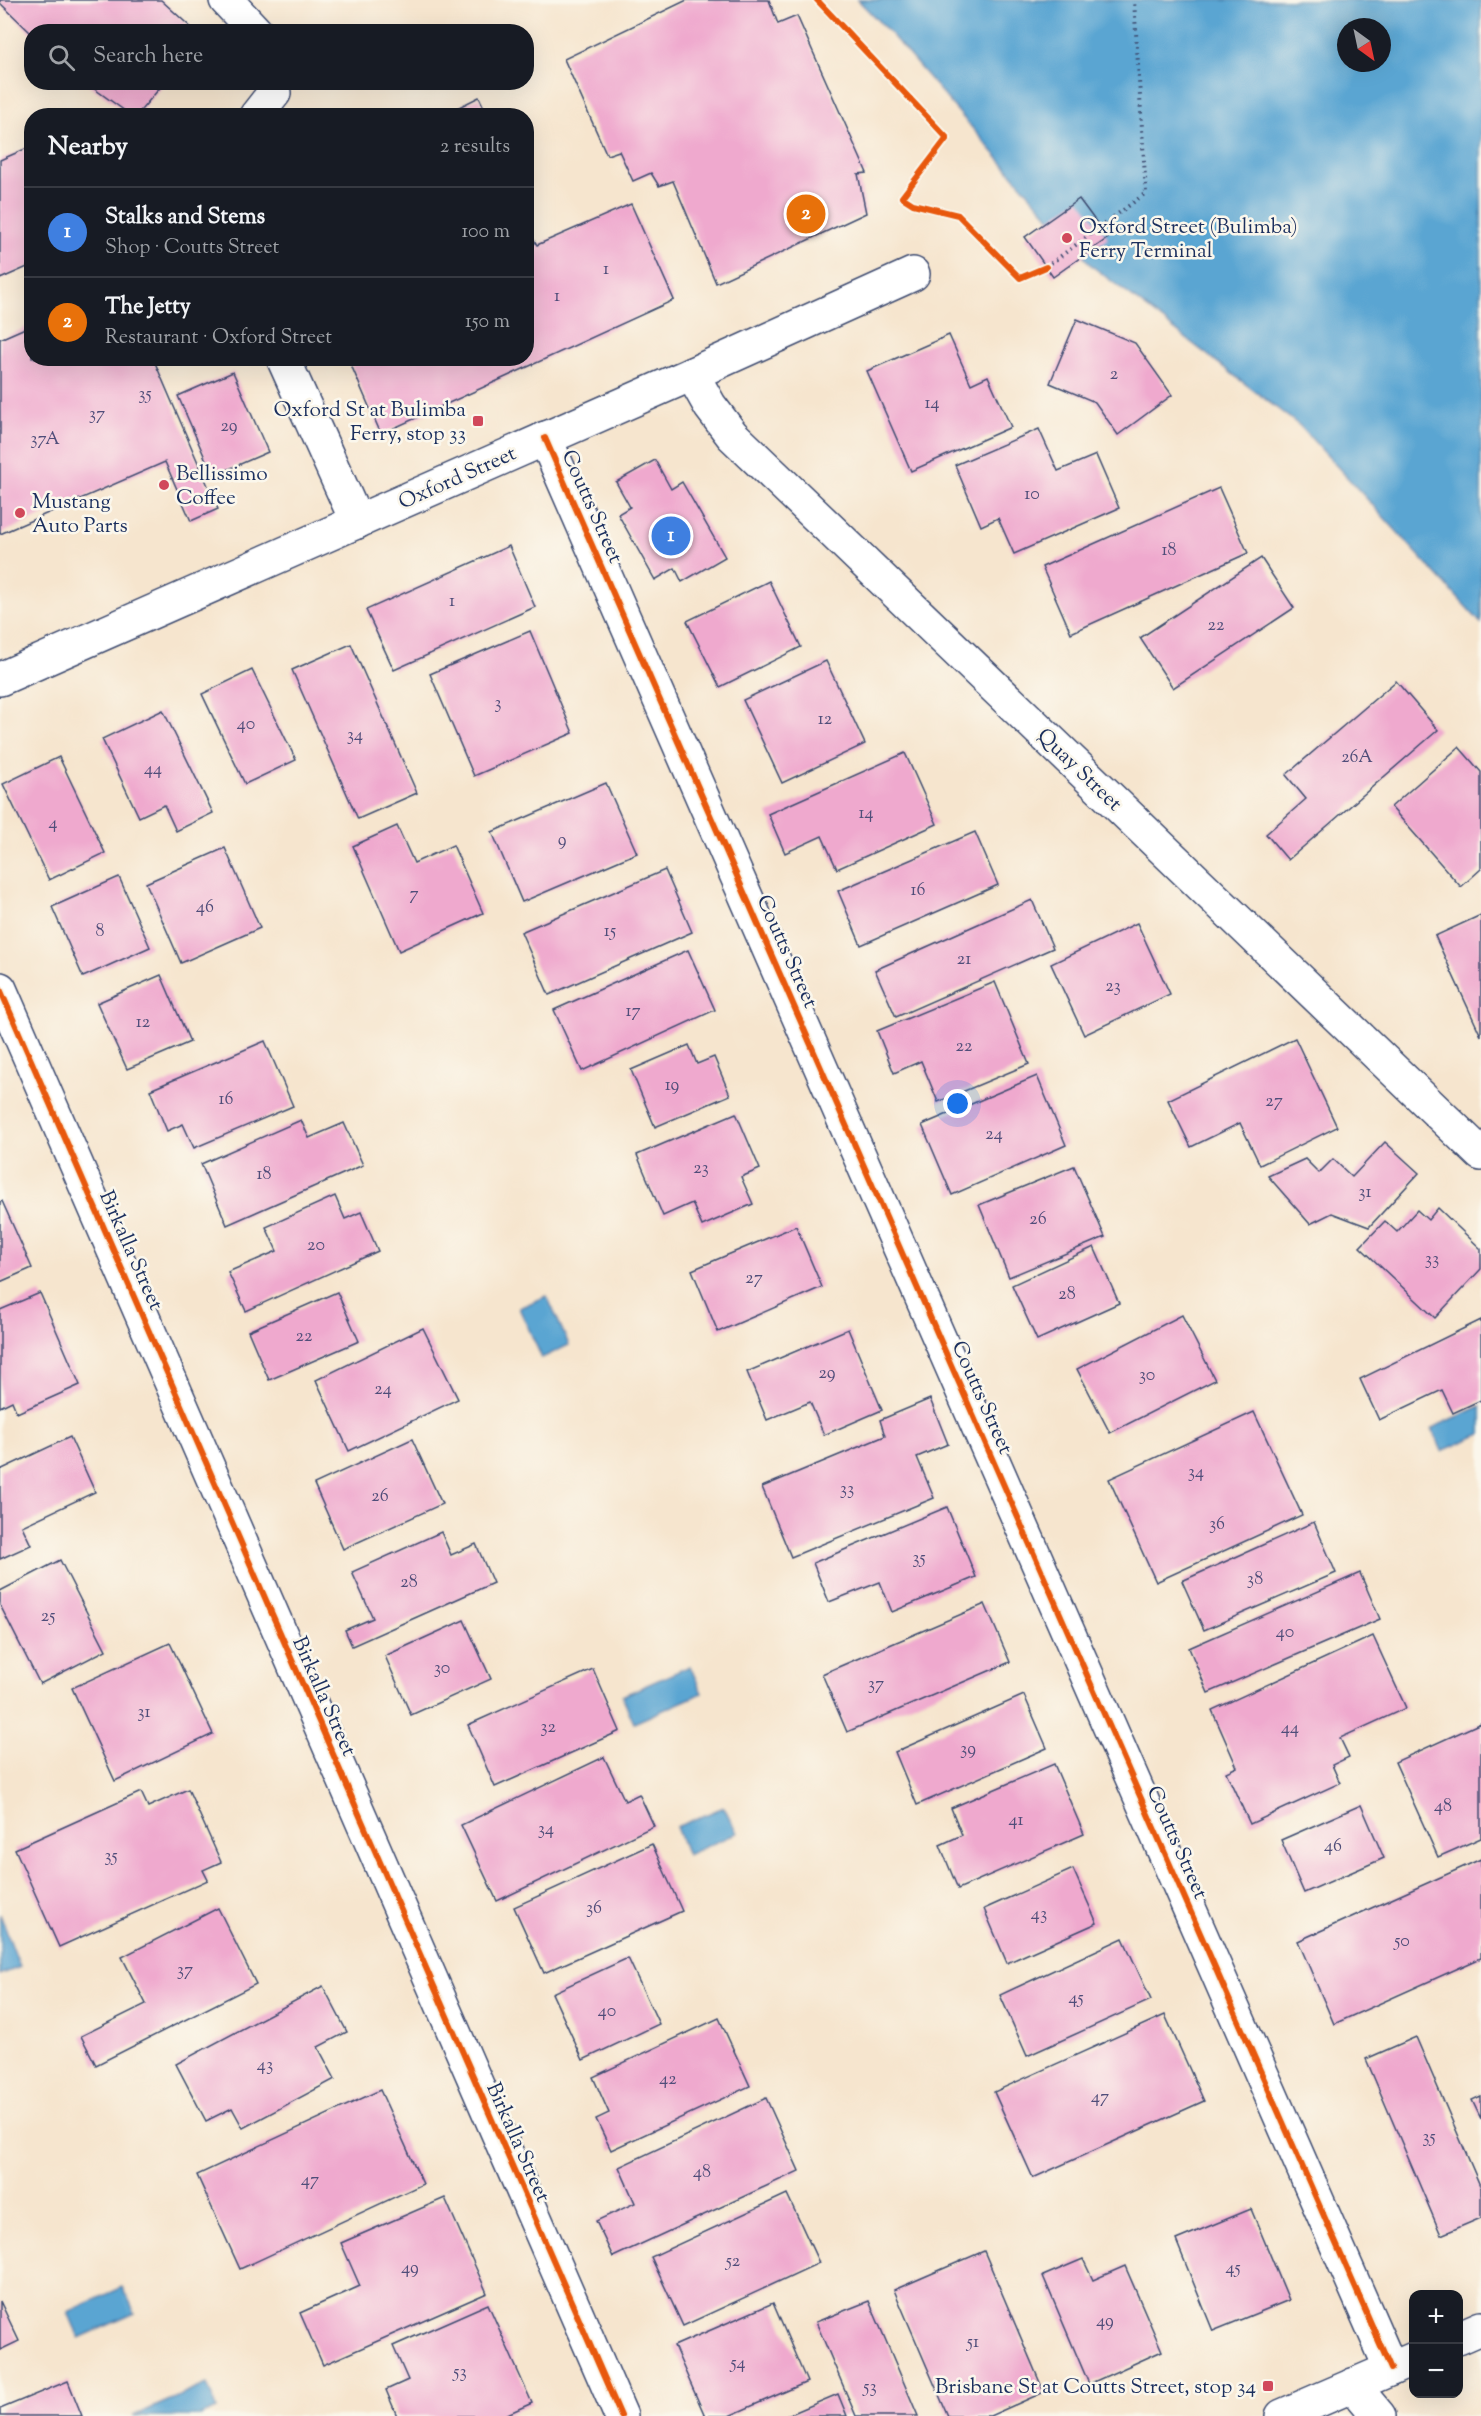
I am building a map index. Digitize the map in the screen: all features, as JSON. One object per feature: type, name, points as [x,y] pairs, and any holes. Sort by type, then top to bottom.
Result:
[{"type":"street","points":[[226,0],[248,24]]},
{"type":"street","points":[[262,108],[274,93],[273,90]]},
{"type":"street","name":"Oxford Street","points":[[0,679],[913,274]]},
{"type":"street","points":[[287,366],[357,522]]},
{"type":"street","name":"Quay Street","points":[[692,374],[710,406],[732,435],[1481,1154]]},
{"type":"street","name":"Coutts Street","points":[[545,438],[1402,2364]]},
{"type":"street","name":"Birkalla Street","points":[[0,989],[621,2416]]},
{"type":"street","points":[[1463,2336],[1481,2328]]},
{"type":"street","points":[[1282,2416],[1402,2364]]},
{"type":"street","points":[[1353,2385],[1379,2416]]},
{"type":"path","points":[[1037,271],[1046,267],[1146,193],[1134,0]]},
{"type":"water","points":[[858,0],[1481,0],[1481,623],[1300,426],[1092,266],[889,32]]},
{"type":"water","points":[[547,1296],[569,1345],[542,1358],[519,1308]]},
{"type":"water","points":[[1481,1406],[1481,1434],[1442,1451],[1432,1428]]},
{"type":"water","points":[[690,1666],[702,1693],[634,1723],[622,1696]]},
{"type":"water","points":[[724,1807],[737,1833],[687,1855],[676,1827]]},
{"type":"water","points":[[0,1914],[20,1967],[0,1975]]},
{"type":"water","points":[[123,2287],[135,2313],[79,2338],[68,2312]]},
{"type":"water","points":[[207,2384],[217,2409],[200,2416],[133,2416]]},
{"type":"building","points":[[0,0],[161,0],[187,24],[24,24],[24,26],[0,3]]},
{"type":"building","points":[[687,0],[769,0],[778,24],[797,16],[867,173],[858,174],[866,213],[716,283],[673,181],[659,186],[651,173],[633,181],[619,151],[607,155],[564,59]]},
{"type":"building","points":[[96,90],[158,90],[143,108],[121,108]]},
{"type":"building","points":[[479,97],[484,108],[457,108]]},
{"type":"building","points":[[24,150],[24,268],[0,279],[0,160]]},
{"type":"building","name":"Oxford Street (Bulimba) Ferry Terminal","points":[[1079,199],[1108,238],[1053,277],[1025,237]]},
{"type":"building","points":[[631,204],[674,300],[534,364],[534,240],[537,245]]},
{"type":"building","points":[[1077,319],[1135,343],[1172,395],[1118,435],[1095,402],[1050,383]]},
{"type":"building","points":[[24,328],[24,366],[156,366],[218,509],[191,521],[165,462],[0,534],[0,339]]},
{"type":"building","points":[[949,335],[971,384],[988,376],[1011,427],[911,471],[867,371]]},
{"type":"building","points":[[351,366],[530,366],[381,434]]},
{"type":"building","points":[[233,372],[268,452],[213,476],[178,396]]},
{"type":"building","points":[[1039,429],[1058,471],[1096,455],[1119,508],[1014,554],[998,518],[981,526],[955,465]]},
{"type":"building","points":[[655,460],[671,489],[682,482],[725,557],[682,582],[675,568],[655,580],[618,514],[630,507],[616,482]]},
{"type":"building","points":[[1219,488],[1248,553],[1071,633],[1042,567]]},
{"type":"building","points":[[509,546],[535,607],[394,670],[366,610]]},
{"type":"building","points":[[1261,558],[1294,608],[1173,688],[1140,638]]},
{"type":"building","points":[[769,581],[801,647],[720,687],[687,621]]},
{"type":"building","points":[[530,631],[573,733],[474,776],[430,674]]},
{"type":"building","points":[[351,644],[417,793],[358,819],[292,670]]},
{"type":"building","points":[[826,661],[865,744],[782,783],[743,700]]},
{"type":"building","points":[[252,670],[296,760],[245,784],[202,694]]},
{"type":"building","points":[[1396,681],[1438,730],[1288,860],[1266,834],[1306,799],[1286,775]]},
{"type":"building","points":[[163,710],[213,813],[176,831],[164,805],[139,817],[102,739]]},
{"type":"building","points":[[1459,747],[1481,772],[1481,869],[1461,887],[1391,807]]},
{"type":"building","points":[[905,753],[937,824],[837,869],[822,836],[785,853],[768,814]]},
{"type":"building","points":[[59,757],[105,853],[49,880],[3,784]]},
{"type":"building","points":[[606,783],[637,853],[522,902],[492,832]]},
{"type":"building","points":[[397,826],[414,863],[453,845],[483,913],[399,951],[353,846]]},
{"type":"building","points":[[975,832],[998,885],[861,945],[838,891]]},
{"type":"building","points":[[225,848],[260,928],[181,963],[146,883]]},
{"type":"building","points":[[665,870],[692,932],[549,995],[521,932]]},
{"type":"building","points":[[119,877],[150,947],[83,977],[52,907]]},
{"type":"building","points":[[1032,900],[1053,948],[896,1017],[875,970]]},
{"type":"building","points":[[1481,915],[1481,1036],[1435,936]]},
{"type":"building","points":[[1137,923],[1170,994],[1084,1035],[1051,964]]},
{"type":"building","points":[[688,950],[715,1010],[582,1071],[554,1010]]},
{"type":"building","points":[[161,975],[190,1042],[127,1069],[97,1003]]},
{"type":"building","points":[[995,982],[1029,1064],[938,1102],[921,1061],[894,1073],[877,1031]]},
{"type":"building","points":[[1295,1038],[1337,1127],[1260,1165],[1240,1123],[1191,1147],[1168,1100]]},
{"type":"building","points":[[265,1041],[293,1106],[194,1148],[183,1124],[167,1131],[150,1090]]},
{"type":"building","points":[[689,1045],[697,1064],[714,1057],[730,1095],[655,1127],[631,1070]]},
{"type":"building","points":[[1037,1076],[1066,1145],[952,1195],[922,1125]]},
{"type":"building","points":[[736,1113],[760,1169],[741,1177],[753,1204],[702,1226],[692,1203],[663,1216],[637,1155]]},
{"type":"building","points":[[301,1120],[309,1138],[344,1123],[363,1165],[227,1225],[201,1164]]},
{"type":"building","points":[[1385,1142],[1419,1173],[1369,1227],[1332,1213],[1310,1224],[1268,1176],[1305,1159],[1319,1173],[1333,1159],[1352,1177]]},
{"type":"building","points":[[1074,1166],[1105,1237],[1009,1277],[979,1205]]},
{"type":"building","points":[[335,1196],[345,1219],[361,1212],[378,1251],[246,1311],[228,1272],[277,1251],[266,1227]]},
{"type":"building","points":[[2,1201],[32,1268],[0,1282],[0,1202]]},
{"type":"building","points":[[1438,1208],[1481,1249],[1481,1269],[1435,1318],[1360,1247],[1385,1221],[1397,1232],[1417,1210],[1428,1220]]},
{"type":"building","points":[[796,1226],[822,1287],[718,1332],[692,1270]]},
{"type":"building","points":[[1094,1247],[1119,1303],[1037,1340],[1012,1285]]},
{"type":"building","points":[[337,1292],[359,1341],[269,1380],[248,1331]]},
{"type":"building","points":[[40,1293],[80,1385],[17,1413],[12,1401],[0,1407],[0,1310]]},
{"type":"building","points":[[1182,1315],[1215,1380],[1110,1433],[1077,1369]]},
{"type":"building","points":[[1481,1320],[1481,1400],[1453,1413],[1442,1390],[1379,1420],[1360,1379]]},
{"type":"building","points":[[423,1328],[458,1399],[349,1451],[316,1380]]},
{"type":"building","points":[[848,1329],[882,1410],[824,1435],[810,1402],[767,1420],[747,1372]]},
{"type":"building","points":[[930,1399],[948,1444],[917,1457],[934,1498],[791,1557],[762,1487],[885,1436],[880,1420]]},
{"type":"building","points":[[1254,1412],[1302,1515],[1156,1582],[1109,1479]]},
{"type":"building","points":[[70,1437],[95,1492],[22,1526],[31,1545],[0,1559],[0,1470]]},
{"type":"building","points":[[412,1439],[442,1504],[343,1549],[314,1484]]},
{"type":"building","points":[[947,1507],[976,1577],[892,1612],[880,1582],[829,1602],[813,1563]]},
{"type":"building","points":[[1314,1522],[1336,1573],[1204,1630],[1182,1581]]},
{"type":"building","points":[[441,1532],[451,1555],[476,1544],[493,1583],[352,1646],[345,1630],[373,1618],[352,1572]]},
{"type":"building","points":[[60,1560],[106,1650],[40,1684],[0,1605],[0,1591]]},
{"type":"building","points":[[1360,1573],[1380,1619],[1208,1693],[1189,1648]]},
{"type":"building","points":[[985,1604],[1010,1662],[847,1732],[822,1674]]},
{"type":"building","points":[[464,1620],[491,1679],[411,1715],[385,1656]]},
{"type":"building","points":[[1373,1636],[1406,1708],[1340,1738],[1349,1757],[1332,1765],[1340,1783],[1250,1824],[1226,1772],[1237,1767],[1212,1710]]},
{"type":"building","points":[[170,1643],[213,1734],[115,1781],[72,1688]]},
{"type":"building","points":[[593,1669],[620,1731],[495,1787],[468,1725]]},
{"type":"building","points":[[1024,1695],[1047,1748],[917,1805],[895,1752]]},
{"type":"building","points":[[1481,1723],[1481,1838],[1438,1857],[1395,1762]]},
{"type":"building","points":[[604,1757],[625,1801],[639,1794],[654,1826],[497,1901],[461,1825]]},
{"type":"building","points":[[1054,1764],[1084,1834],[958,1889],[940,1845],[962,1835],[951,1808]]},
{"type":"building","points":[[188,1789],[221,1862],[203,1870],[208,1880],[59,1947],[15,1849],[141,1792],[148,1807]]},
{"type":"building","points":[[1361,1805],[1384,1858],[1304,1893],[1281,1840]]},
{"type":"building","points":[[652,1844],[682,1911],[544,1973],[514,1907]]},
{"type":"building","points":[[1481,1859],[1481,1958],[1334,2024],[1298,1941]]},
{"type":"building","points":[[1073,1869],[1097,1923],[1007,1963],[984,1909]]},
{"type":"building","points":[[218,1908],[256,1984],[96,2065],[81,2036],[146,2004],[122,1957]]},
{"type":"building","points":[[1123,1938],[1151,2000],[1027,2056],[1000,1995]]},
{"type":"building","points":[[628,1958],[659,2024],[583,2060],[552,1993]]},
{"type":"building","points":[[323,1986],[347,2032],[318,2047],[335,2079],[243,2128],[232,2108],[206,2121],[176,2064]]},
{"type":"building","points":[[1165,2015],[1204,2101],[1033,2178],[994,2092]]},
{"type":"building","points":[[719,2018],[750,2086],[611,2150],[596,2119],[609,2113],[593,2077]]},
{"type":"building","points":[[1416,2037],[1481,2188],[1481,2218],[1441,2235],[1366,2059]]},
{"type":"building","points":[[380,2090],[423,2184],[240,2269],[197,2175]]},
{"type":"building","points":[[1481,2096],[1481,2119],[1472,2100]]},
{"type":"building","points":[[766,2098],[799,2171],[613,2257],[596,2221],[635,2203],[619,2167]]},
{"type":"building","points":[[787,2194],[819,2263],[683,2326],[651,2257]]},
{"type":"building","points":[[445,2198],[487,2293],[323,2365],[300,2313],[360,2286],[341,2243]]},
{"type":"building","points":[[1251,2209],[1289,2300],[1213,2331],[1176,2240]]},
{"type":"building","points":[[984,2251],[1044,2392],[990,2416],[948,2416],[894,2290]]},
{"type":"building","points":[[1083,2259],[1093,2280],[1125,2266],[1162,2351],[1089,2384],[1043,2276]]},
{"type":"building","points":[[0,2301],[19,2341],[0,2350]]},
{"type":"building","points":[[869,2301],[918,2416],[856,2416],[816,2322]]},
{"type":"building","points":[[773,2303],[807,2382],[729,2416],[705,2416],[674,2346]]},
{"type":"building","points":[[488,2304],[532,2403],[503,2416],[397,2416],[386,2390],[408,2380],[393,2346]]},
{"type":"building","points":[[68,2381],[82,2416],[0,2416],[0,2409]]},
{"type":"building","points":[[838,2394],[847,2416],[786,2416]]},
{"type":"cycle path","points":[[817,0],[947,138],[902,197],[913,204],[958,215],[1020,278],[1046,267]]},
{"type":"cycle path","points":[[545,438],[1391,2369]]},
{"type":"cycle path","points":[[0,989],[621,2416]]},
{"type":"place","name":"The Jetty","points":[[806,214]]},
{"type":"place","name":"Oxford Street (Bulimba) Ferry Terminal","points":[[1067,238]]},
{"type":"place","name":"Oxford St at Bulimba Ferry, stop 33","points":[[478,421]]},
{"type":"place","name":"Bellissimo Coffee","points":[[164,485]]},
{"type":"place","name":"Mustang Auto Parts","points":[[20,513]]},
{"type":"place","name":"Stalks and Stems","points":[[671,536]]},
{"type":"place","name":"Brisbane St at Coutts Street, stop 34","points":[[1268,2386]]}]
